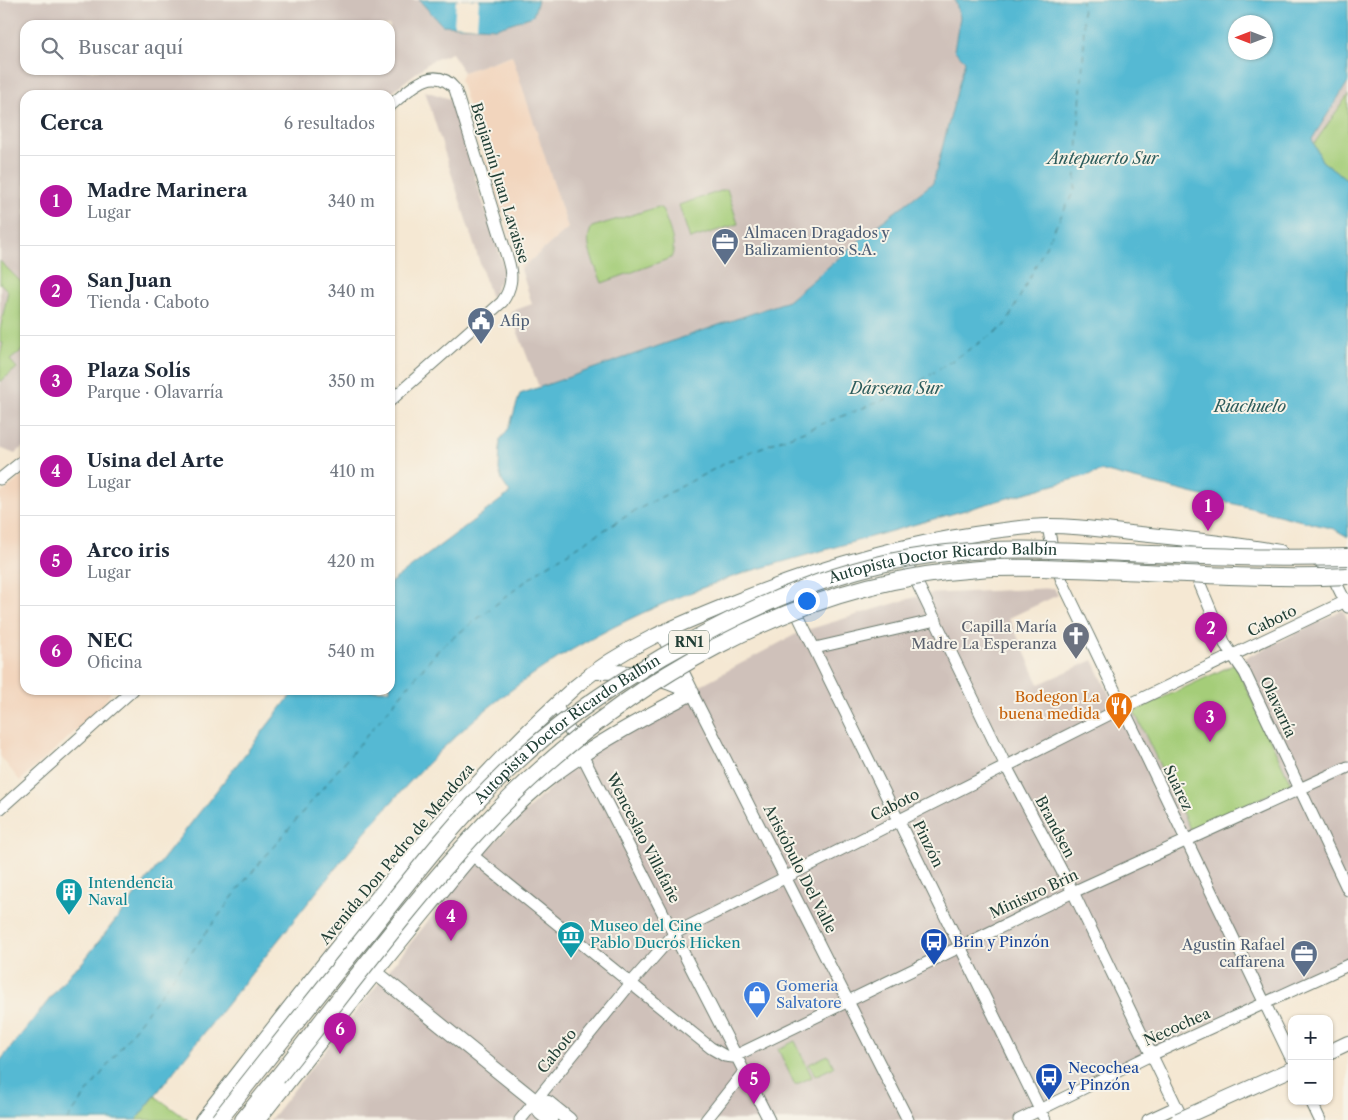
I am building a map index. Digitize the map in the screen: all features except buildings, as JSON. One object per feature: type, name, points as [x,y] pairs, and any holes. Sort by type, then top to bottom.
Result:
[{"type":"highway","name":"Autopista Doctor Ricardo Balbín","points":[[219,1120],[389,906],[462,818],[502,775],[550,733],[610,688],[738,616],[774,599],[840,574],[874,565],[944,553],[1041,550],[1238,557],[1348,557]]},
{"type":"highway","name":"Autopista Doctor Ricardo Balbín","points":[[243,1120],[437,879],[514,795],[572,744],[620,708],[685,664],[757,627],[813,603],[878,583],[912,576],[981,568],[1050,568],[1287,577],[1348,576]]},
{"type":"highway","points":[[249,1120],[276,1078]]},
{"type":"main road","name":"Avenida Don Pedro de Mendoza","points":[[903,554],[981,533],[1048,526],[1181,538],[1269,550],[1327,563],[1348,570]]},
{"type":"main road","name":"Avenida Don Pedro de Mendoza","points":[[202,1120],[436,828],[494,764],[556,704],[593,672],[631,647],[662,632],[782,583],[870,555],[1053,553],[1327,563]]},
{"type":"main road","name":"Aristóbulo Del Valle","points":[[662,632],[692,693]]},
{"type":"main road","points":[[593,672],[613,671],[654,676],[692,693]]},
{"type":"main road","points":[[258,1120],[375,972],[472,855],[526,799],[552,777],[583,755],[692,693]]},
{"type":"main road","points":[[375,972],[535,1101],[542,1113],[550,1120]]},
{"type":"main road","points":[[1333,1050],[1348,1043]]},
{"type":"main road","points":[[1177,1113],[1288,1071]]},
{"type":"main road","points":[[535,1101],[548,1103],[570,1120]]},
{"type":"street","name":"Benjamín Juan Lavaisse","points":[[395,102],[419,82],[428,78],[439,78],[455,89],[512,278],[509,292],[499,305],[395,397]]},
{"type":"street","points":[[0,479],[20,463]]},
{"type":"street","name":"Suárez","points":[[1048,526],[1053,553],[1062,581],[1288,1052]]},
{"type":"street","name":"Olavarría","points":[[1181,538],[1223,641],[1245,672],[1348,890]]},
{"type":"street","name":"Brandsen","points":[[903,554],[1006,766],[1073,892],[1182,1120]]},
{"type":"street","points":[[1327,563],[1347,603]]},
{"type":"street","name":"Pinzón","points":[[782,583],[1042,1115]]},
{"type":"street","name":"Caboto","points":[[520,1120],[631,983],[675,933],[786,879],[899,819],[1122,708],[1347,603]]},
{"type":"street","points":[[815,648],[936,620]]},
{"type":"street","name":"Aristóbulo Del Valle","points":[[692,693],[849,1000],[908,1120]]},
{"type":"street","points":[[0,809],[127,695]]},
{"type":"street","name":"Wenceslao Villafañe","points":[[556,704],[675,933],[769,1120]]},
{"type":"street","name":"Ministro Brin","points":[[737,1056],[1073,892],[1187,842],[1299,788],[1348,767]]},
{"type":"street","points":[[472,855],[711,1048],[725,1056],[737,1056]]},
{"type":"street","name":"Necochea","points":[[1019,1120],[1042,1115],[1151,1054],[1348,965]]},
{"type":"street","points":[[706,1120],[744,1072]]},
{"type":"street","points":[[1313,1105],[1320,1120]]},
{"type":"street","points":[[1148,1120],[1177,1113]]},
{"type":"shaded area","points":[[0,0],[419,0],[442,25],[496,28],[533,16],[538,0],[955,0],[960,17],[954,50],[965,61],[933,183],[879,224],[788,301],[539,387],[510,312],[532,304],[521,269],[568,228],[512,55],[463,72],[452,53],[431,61],[394,90],[20,90],[20,450],[15,454],[0,448]]},
{"type":"shaded area","points":[[513,55],[568,228],[521,269],[460,80],[463,72]]},
{"type":"shaded area","points":[[1348,82],[1348,180],[1322,161],[1312,139]]},
{"type":"shaded area","points":[[425,91],[450,99],[505,271],[491,298]]},
{"type":"shaded area","points":[[20,478],[20,695],[109,695],[101,708],[20,781],[0,756],[0,494]]},
{"type":"shaded area","points":[[1054,588],[1058,595],[1009,618],[1039,684],[1093,660],[1121,719],[1343,610],[1348,621],[1348,957],[1003,1120],[270,1120],[478,858],[580,759],[695,688],[800,632],[925,594]]},
{"type":"green space","points":[[1348,95],[1348,180],[1322,161],[1314,144]]},
{"type":"green space","points":[[727,189],[738,224],[690,239],[679,205]]},
{"type":"green space","points":[[658,207],[662,209],[673,240],[671,258],[602,283],[589,248],[589,234],[592,227]]},
{"type":"green space","points":[[0,261],[20,281],[20,352],[10,360],[17,368],[0,382],[0,356],[3,343],[0,342],[0,330],[8,291],[0,283]]},
{"type":"green space","points":[[1235,664],[1291,784],[1191,831],[1134,711]]},
{"type":"green space","points":[[795,1041],[812,1077],[795,1085],[778,1049]]},
{"type":"green space","points":[[828,1055],[834,1067],[815,1076],[809,1064]]},
{"type":"green space","points":[[155,1096],[188,1120],[136,1120]]},
{"type":"water","points":[[419,0],[538,0],[533,16],[496,28],[442,25]]},
{"type":"water","points":[[955,0],[1348,0],[1348,82],[1312,139],[1322,161],[1348,180],[1348,537],[1334,529],[1103,471],[747,572],[657,606],[599,634],[544,667],[486,710],[426,765],[372,824],[136,1120],[0,1120],[0,1061],[72,971],[82,963],[291,695],[395,695],[395,579],[510,493],[502,481],[499,470],[500,440],[509,428],[520,394],[788,301],[879,224],[933,183],[965,61],[954,50],[960,17]]},
{"type":"pier","points":[[456,0],[479,0],[477,27],[454,25]]},
{"type":"ferry route","points":[[67,1120],[243,883],[441,647],[539,571],[633,512],[737,457],[904,392],[1005,326],[1075,189],[1084,44],[1082,0]]},
{"type":"place","name":"Almacen Dragados y Balizamientos S.A.","points":[[725,266]]},
{"type":"place","name":"Afip","points":[[481,345]]},
{"type":"place","name":"Madre Marinera","points":[[1208,531]]},
{"type":"place","name":"San Juan","points":[[1211,653]]},
{"type":"place","name":"Capilla María Madre La Esperanza","points":[[1076,660]]},
{"type":"place","name":"Bodegon La buena medida","points":[[1119,730]]},
{"type":"place","name":"Plaza Solís","points":[[1210,742]]},
{"type":"place","name":"Intendencia Naval","points":[[69,916]]},
{"type":"place","name":"Usina del Arte","points":[[451,941]]},
{"type":"place","name":"Museo del Cine Pablo Ducrós Hicken","points":[[571,959]]},
{"type":"place","name":"Brin y Pinzón","points":[[934,966]]},
{"type":"place","name":"Agustin Rafael caffarena","points":[[1304,978]]},
{"type":"place","name":"Gomeria Salvatore","points":[[757,1019]]},
{"type":"place","name":"NEC","points":[[340,1054]]},
{"type":"place","name":"Necochea y Pinzón","points":[[1049,1101]]},
{"type":"place","name":"Arco iris","points":[[754,1104]]},
{"type":"water label","name":"Antepuerto Sur","points":[[1103,158]]},
{"type":"water label","name":"Dársena Sur","points":[[896,388]]},
{"type":"water label","name":"Riachuelo","points":[[1250,406]]}]
